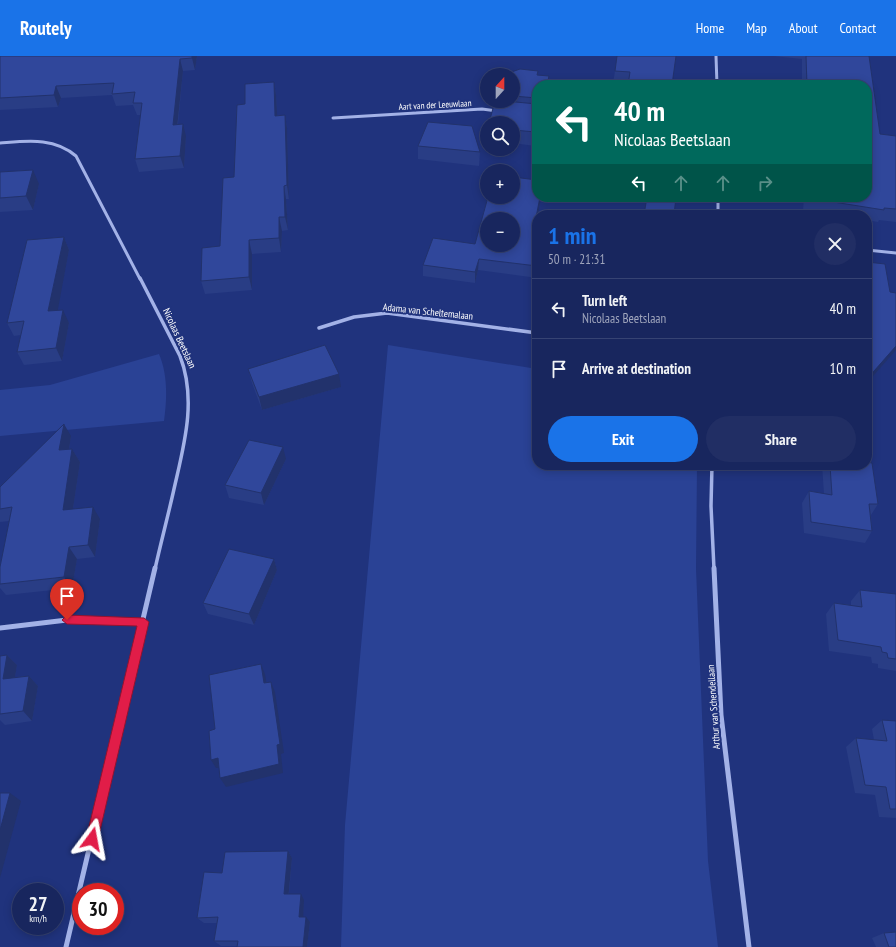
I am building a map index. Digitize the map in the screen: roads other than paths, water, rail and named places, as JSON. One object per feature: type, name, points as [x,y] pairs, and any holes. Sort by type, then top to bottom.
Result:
[{"type":"street","points":[[716,56],[717,80]]},
{"type":"street","name":"Aart van der Leeuwlaan","points":[[333,118],[482,109],[505,112]]},
{"type":"street","name":"Nicolaas Beetslaan","points":[[0,143],[45,142],[63,146],[71,150],[76,156],[185,367],[189,387],[189,417],[144,622],[66,947]]},
{"type":"street","points":[[872,251],[896,253]]},
{"type":"street","name":"Adama van Scheltemalaan","points":[[319,328],[354,317],[387,313],[532,332]]},
{"type":"street","name":"Arthur van Schendellaan","points":[[712,470],[712,506],[721,715],[749,947]]},
{"type":"street","points":[[0,628],[67,620],[144,622]]}]
